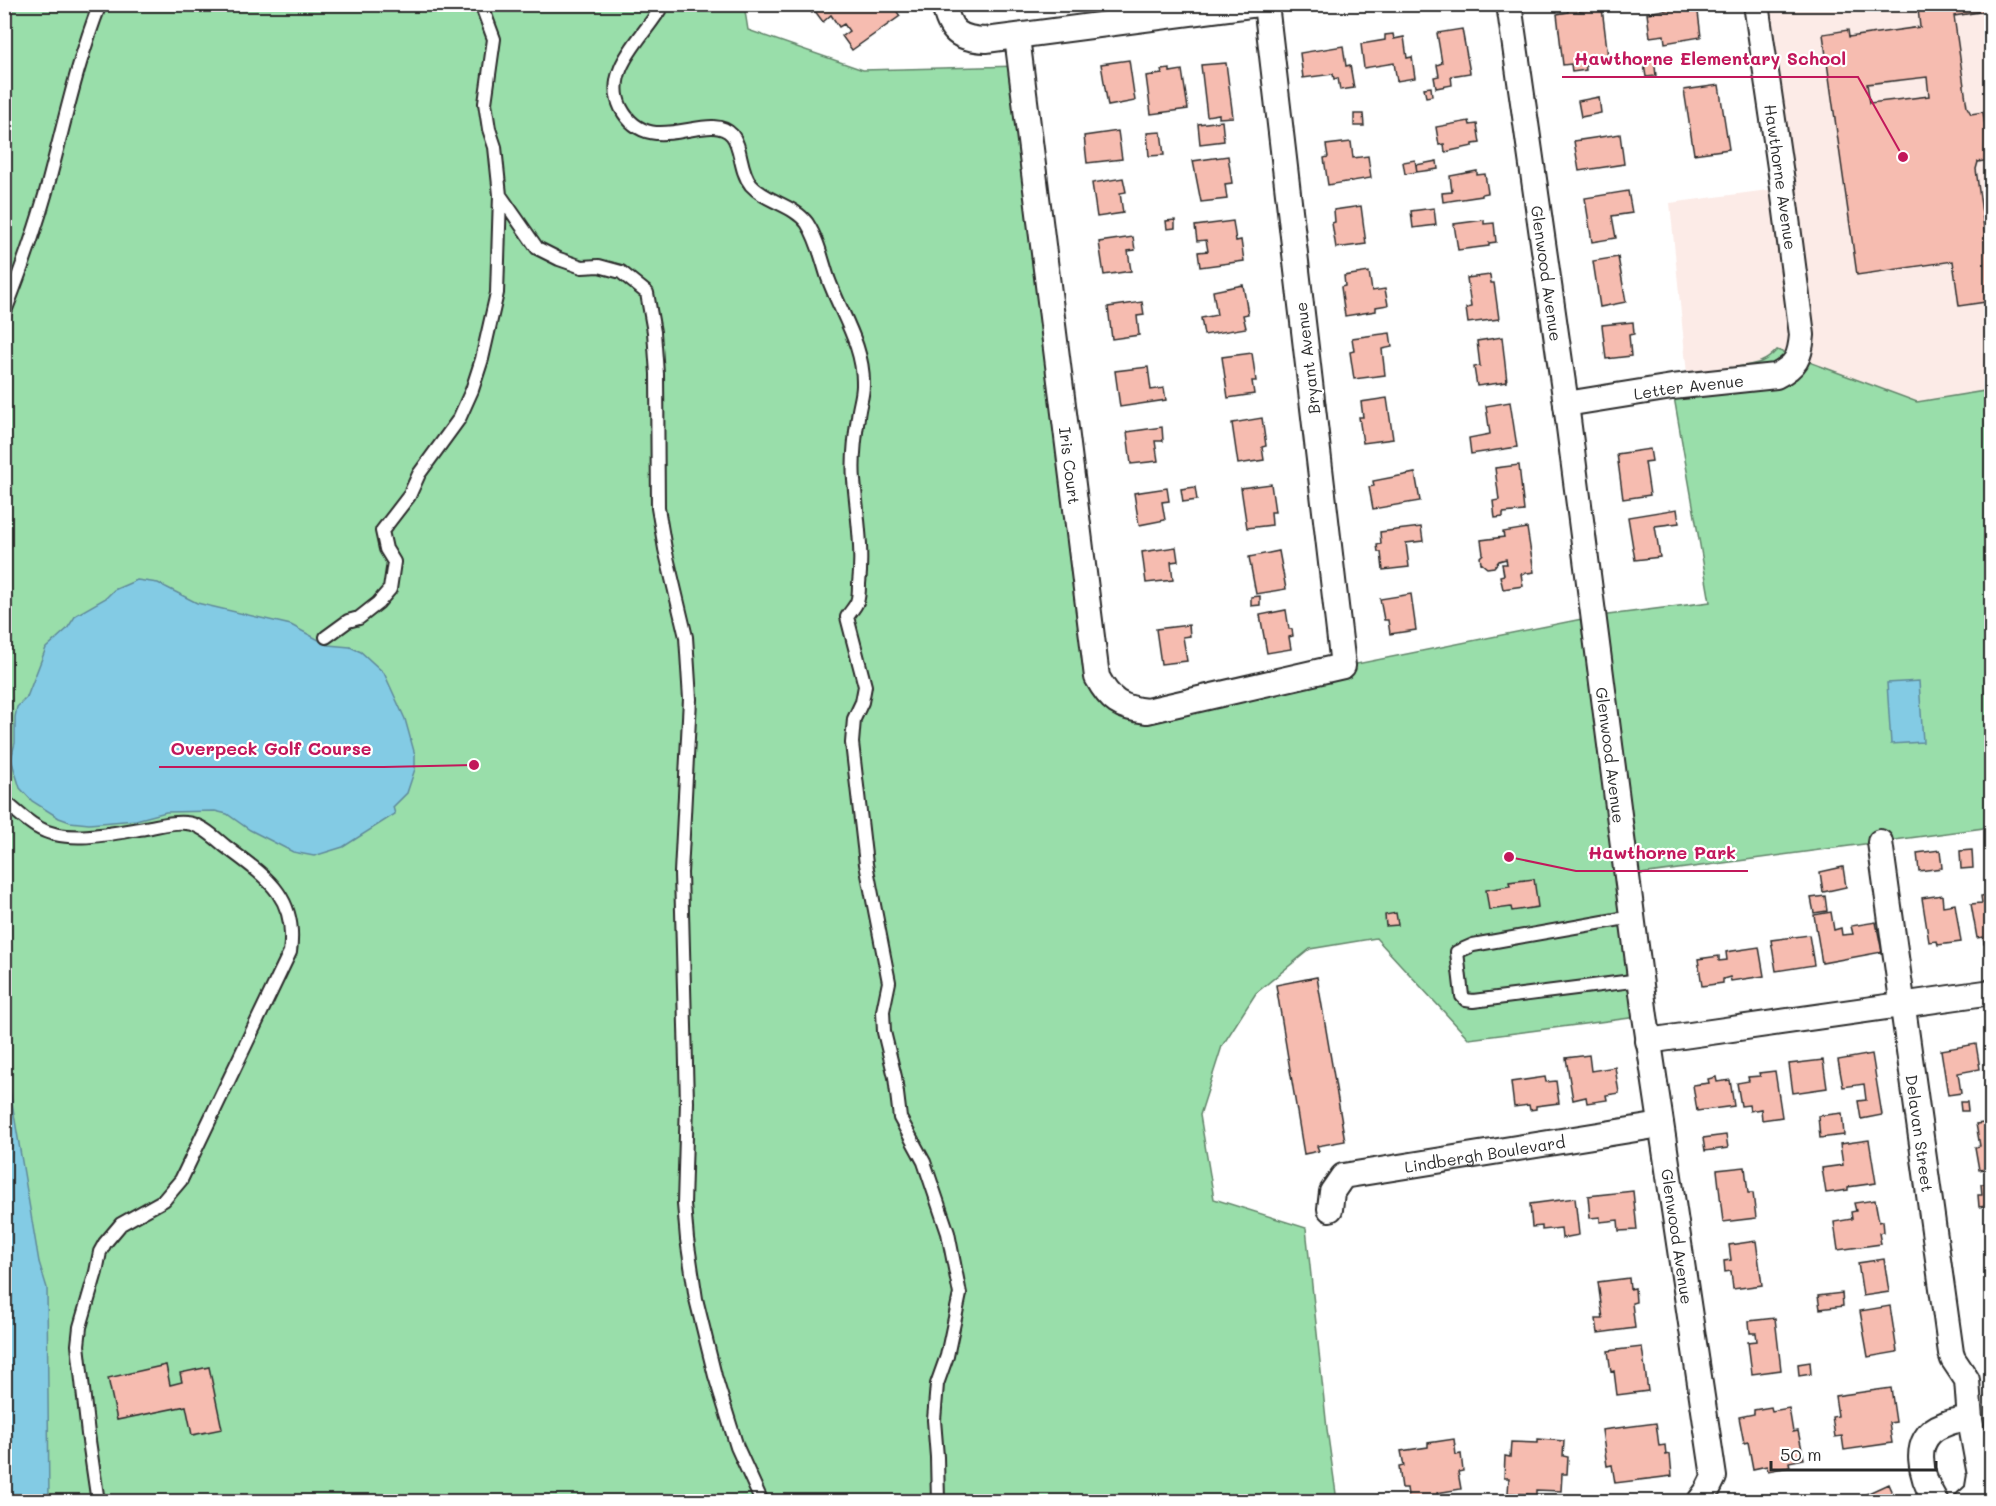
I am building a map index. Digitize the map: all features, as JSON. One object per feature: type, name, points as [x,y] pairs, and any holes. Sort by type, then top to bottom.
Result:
[{"type":"street","points":[[944,4],[946,16],[954,32],[968,39],[986,40],[1258,4]]},
{"type":"street","name":"Bryant Avenue","points":[[1266,4],[1343,666],[1298,676]]},
{"type":"street","name":"Glenwood Avenue","points":[[1509,4],[1566,404],[1648,1041],[1714,1477],[1699,1502]]},
{"type":"street","name":"Hawthorne Avenue","points":[[1756,4],[1783,188],[1802,335],[1801,350]]},
{"type":"street","name":"Iris Court","points":[[1017,37],[1097,677],[1105,691],[1116,703],[1131,709],[1147,711],[1298,676]]},
{"type":"street","name":"Letter Avenue","points":[[1566,404],[1672,387],[1776,376],[1791,369],[1801,350]]},
{"type":"street","name":"Delavan Street","points":[[1880,842],[1953,1359],[1967,1380],[1970,1420],[1980,1475],[1975,1497],[1967,1502]]},
{"type":"street","points":[[1648,1041],[1992,992]]},
{"type":"street","name":"Lindbergh Boulevard","points":[[1330,1209],[1332,1192],[1343,1176],[1661,1125]]},
{"type":"street","points":[[1936,1502],[1928,1487],[1921,1458],[1922,1442],[1936,1427],[1959,1420],[1970,1420]]},
{"type":"lane","points":[[4,314],[28,251],[51,176],[86,41],[100,4]]},
{"type":"lane","points":[[326,637],[348,621],[359,618],[378,603],[390,589],[394,562],[387,549],[382,531],[409,496],[419,474],[459,419],[482,359],[497,293],[501,213],[495,147],[489,129],[485,103],[494,39],[481,4]]},
{"type":"lane","points":[[663,4],[654,20],[623,60],[616,79],[617,97],[622,110],[638,126],[660,134],[709,127],[722,128],[732,135],[742,169],[752,185],[766,198],[806,221],[849,322],[858,350],[863,385],[855,444],[854,474],[862,561],[857,601],[847,617],[865,686],[862,702],[854,719],[852,743],[866,864],[889,982],[883,1011],[884,1032],[895,1077],[900,1118],[924,1162],[948,1233],[960,1294],[948,1349],[937,1384],[933,1420],[938,1457],[938,1502]]},
{"type":"lane","points":[[500,195],[537,248],[582,267],[599,266],[621,272],[647,293],[654,332],[657,374],[658,508],[665,549],[686,637],[690,699],[681,873],[687,1102],[684,1204],[687,1239],[696,1299],[715,1376],[737,1447],[762,1502]]},
{"type":"lane","points":[[4,801],[44,831],[73,836],[91,837],[180,822],[196,826],[266,876],[285,905],[291,928],[290,952],[181,1180],[164,1200],[121,1224],[112,1233],[100,1252],[80,1327],[78,1345],[98,1502]]},
{"type":"lane","points":[[1632,917],[1463,948],[1457,952],[1462,996],[1466,1000],[1473,1000],[1640,980]]},
{"type":"shaded area","points":[[1756,5],[1991,5],[1991,390],[1918,402],[1777,350],[1770,357],[1753,366],[1687,374],[1670,203],[1783,188]]},
{"type":"green space","points":[[5,5],[744,5],[748,30],[863,70],[1020,66],[1097,677],[1131,709],[1592,617],[1710,602],[1674,397],[1732,368],[1763,361],[1777,350],[1917,402],[1991,390],[1991,827],[1626,876],[1645,1016],[1469,1039],[1376,938],[1310,949],[1256,993],[1222,1046],[1200,1115],[1214,1199],[1306,1228],[1327,1429],[1337,1501],[5,1501]]},
{"type":"water","points":[[137,580],[158,583],[197,603],[291,625],[328,645],[350,647],[361,652],[384,673],[405,719],[415,755],[415,769],[407,793],[393,807],[395,814],[343,847],[314,856],[293,852],[250,830],[227,814],[215,811],[166,812],[136,820],[89,824],[59,818],[32,801],[20,788],[11,759],[15,743],[17,707],[27,697],[46,648],[67,629],[76,615],[106,598],[114,590]]},
{"type":"water","points":[[1919,681],[1923,742],[1891,744],[1887,683]]},
{"type":"water","points":[[4,1055],[39,1262],[47,1288],[49,1501],[5,1501]]},
{"type":"building","points":[[805,4],[901,4],[895,9],[900,16],[852,50],[842,36],[849,31],[844,24],[839,27],[831,15],[823,22],[815,11],[812,13]]},
{"type":"building","points":[[1578,4],[1579,11],[1602,8],[1608,57],[1585,60],[1586,70],[1572,72],[1571,64],[1563,65],[1557,14],[1568,12],[1568,5]]},
{"type":"building","points":[[1670,4],[1697,4],[1701,37],[1665,43],[1664,35],[1650,37],[1647,13],[1670,9]]},
{"type":"building","points":[[1926,4],[1992,4],[1992,10],[1954,16],[1967,107],[1971,114],[1983,112],[1990,160],[1978,162],[1976,169],[1988,257],[1992,256],[1992,301],[1959,306],[1953,261],[1857,275],[1823,34],[1848,30],[1849,37],[1920,27],[1918,9],[1926,8]],"holes":[[[1927,77],[1929,96],[1870,103],[1867,84]]]},
{"type":"building","points":[[1462,29],[1470,73],[1451,76],[1452,85],[1436,88],[1434,77],[1439,76],[1437,65],[1442,63],[1437,33]]},
{"type":"building","points":[[1393,34],[1394,39],[1404,37],[1407,58],[1412,57],[1415,78],[1397,81],[1394,63],[1364,68],[1361,44],[1385,40],[1385,35]]},
{"type":"building","points":[[1343,46],[1346,66],[1350,65],[1354,88],[1340,90],[1338,78],[1334,79],[1333,74],[1303,78],[1300,53]]},
{"type":"building","points":[[1654,56],[1656,76],[1646,77],[1643,58]]},
{"type":"building","points":[[1129,60],[1135,101],[1108,106],[1101,64]]},
{"type":"building","points":[[1226,63],[1233,117],[1219,118],[1219,114],[1207,116],[1201,65]]},
{"type":"building","points":[[1170,69],[1170,72],[1182,70],[1188,109],[1151,114],[1146,76],[1162,74],[1161,70]]},
{"type":"building","points":[[1719,85],[1729,149],[1694,154],[1684,90]]},
{"type":"building","points":[[1431,87],[1432,96],[1426,97],[1424,88]]},
{"type":"building","points":[[1599,97],[1601,113],[1581,117],[1578,101]]},
{"type":"building","points":[[1354,114],[1363,114],[1364,126],[1354,126]]},
{"type":"building","points":[[1222,121],[1224,141],[1200,144],[1198,124]]},
{"type":"building","points":[[1469,121],[1470,125],[1477,124],[1480,143],[1445,152],[1444,144],[1439,145],[1436,127]]},
{"type":"building","points":[[1118,131],[1122,159],[1087,163],[1084,136]]},
{"type":"building","points":[[1161,132],[1164,155],[1149,156],[1147,133]]},
{"type":"building","points":[[1620,134],[1624,164],[1579,171],[1574,141]]},
{"type":"building","points":[[1351,142],[1353,158],[1368,156],[1371,178],[1328,185],[1324,158],[1328,157],[1326,145]]},
{"type":"building","points":[[1228,156],[1232,183],[1225,184],[1227,199],[1201,202],[1193,161]]},
{"type":"building","points":[[1415,160],[1417,172],[1405,174],[1403,162]]},
{"type":"building","points":[[1437,161],[1438,169],[1417,172],[1416,165]]},
{"type":"building","points":[[1477,171],[1477,175],[1485,174],[1488,193],[1443,202],[1442,193],[1452,192],[1450,176]]},
{"type":"building","points":[[1123,178],[1126,192],[1120,193],[1123,213],[1097,217],[1092,183]]},
{"type":"building","points":[[1628,191],[1632,213],[1612,216],[1616,238],[1592,242],[1585,198]]},
{"type":"building","points":[[1361,206],[1366,244],[1336,248],[1332,223],[1335,222],[1334,210]]},
{"type":"building","points":[[1434,208],[1436,225],[1413,228],[1411,211]]},
{"type":"building","points":[[1175,220],[1175,228],[1167,229],[1166,221]]},
{"type":"building","points":[[1484,220],[1484,224],[1494,223],[1496,242],[1489,243],[1489,246],[1458,250],[1454,224]]},
{"type":"building","points":[[1233,221],[1236,241],[1241,240],[1244,261],[1200,267],[1198,252],[1208,251],[1206,240],[1197,241],[1195,226]]},
{"type":"building","points":[[1133,237],[1135,250],[1128,251],[1131,271],[1104,275],[1099,242]]},
{"type":"building","points":[[1618,257],[1626,302],[1600,307],[1593,261]]},
{"type":"building","points":[[1369,272],[1372,291],[1385,289],[1388,305],[1376,307],[1376,311],[1345,316],[1341,287],[1345,286],[1344,276]]},
{"type":"building","points":[[1490,275],[1491,283],[1494,283],[1499,319],[1468,323],[1466,308],[1471,307],[1467,278]]},
{"type":"building","points":[[1243,285],[1248,314],[1243,315],[1246,328],[1204,335],[1201,318],[1217,315],[1213,291]]},
{"type":"building","points":[[1142,302],[1144,315],[1137,316],[1139,335],[1112,339],[1108,307]]},
{"type":"building","points":[[1633,322],[1634,334],[1629,335],[1631,356],[1606,359],[1602,325]]},
{"type":"building","points":[[1390,333],[1392,347],[1382,349],[1385,375],[1354,379],[1350,352],[1354,351],[1352,338]]},
{"type":"building","points":[[1502,337],[1507,382],[1477,386],[1474,367],[1480,366],[1477,341]]},
{"type":"building","points":[[1252,353],[1256,381],[1252,381],[1254,394],[1228,398],[1222,357]]},
{"type":"building","points":[[1148,367],[1151,390],[1164,388],[1166,400],[1120,407],[1115,371]]},
{"type":"building","points":[[1387,398],[1393,439],[1363,443],[1359,417],[1363,417],[1361,402]]},
{"type":"building","points":[[1510,402],[1517,447],[1471,454],[1469,438],[1490,434],[1486,406]]},
{"type":"building","points":[[1262,418],[1266,446],[1262,447],[1264,460],[1238,464],[1232,423]]},
{"type":"building","points":[[1162,427],[1163,441],[1155,441],[1158,461],[1131,464],[1127,432]]},
{"type":"building","points":[[1650,449],[1652,461],[1645,462],[1650,495],[1623,499],[1617,454]]},
{"type":"building","points":[[1519,465],[1524,511],[1503,513],[1503,517],[1495,518],[1493,501],[1499,500],[1495,468]]},
{"type":"building","points":[[1415,473],[1420,501],[1373,509],[1369,487],[1374,486],[1373,481]]},
{"type":"building","points":[[1271,484],[1275,512],[1271,512],[1272,525],[1247,528],[1241,488]]},
{"type":"building","points":[[1195,487],[1197,500],[1183,502],[1181,489]]},
{"type":"building","points":[[1167,488],[1169,501],[1162,502],[1165,520],[1139,525],[1134,493]]},
{"type":"building","points":[[1677,509],[1679,523],[1655,526],[1660,557],[1635,560],[1628,517]]},
{"type":"building","points":[[1421,527],[1423,541],[1406,543],[1409,567],[1383,570],[1381,552],[1378,552],[1377,545],[1381,544],[1380,532]]},
{"type":"building","points":[[1527,528],[1534,572],[1521,574],[1523,586],[1503,589],[1500,576],[1504,575],[1502,564],[1507,564],[1506,559],[1499,561],[1494,567],[1487,568],[1481,563],[1480,557],[1483,554],[1481,540],[1504,537],[1503,532]]},
{"type":"building","points":[[1176,547],[1178,561],[1171,562],[1173,580],[1146,583],[1142,552]]},
{"type":"building","points":[[1279,551],[1286,589],[1256,594],[1249,557]]},
{"type":"building","points":[[1411,594],[1416,630],[1390,634],[1388,620],[1384,620],[1380,599]]},
{"type":"building","points":[[1260,596],[1260,605],[1251,606],[1251,597]]},
{"type":"building","points":[[1286,610],[1289,629],[1292,629],[1293,636],[1289,637],[1291,649],[1267,653],[1260,615]]},
{"type":"building","points":[[1189,625],[1190,636],[1183,637],[1187,661],[1161,664],[1156,629]]},
{"type":"building","points":[[1940,850],[1942,868],[1919,871],[1917,853]]},
{"type":"building","points":[[1972,850],[1973,868],[1961,869],[1960,851]]},
{"type":"building","points":[[1843,867],[1846,887],[1823,892],[1820,872]]},
{"type":"building","points":[[1534,879],[1538,907],[1512,911],[1511,907],[1489,910],[1486,890],[1510,886],[1509,882]]},
{"type":"building","points":[[1992,894],[1992,943],[1984,944],[1983,937],[1977,938],[1971,904],[1982,903],[1981,896]]},
{"type":"building","points":[[1942,895],[1943,906],[1955,904],[1961,942],[1938,945],[1937,941],[1929,942],[1922,898]]},
{"type":"building","points":[[1825,896],[1827,911],[1814,913],[1811,898]]},
{"type":"building","points":[[1831,912],[1834,930],[1841,928],[1842,935],[1853,934],[1851,926],[1876,922],[1882,952],[1822,963],[1814,915]]},
{"type":"building","points":[[1396,913],[1398,925],[1386,926],[1385,915]]},
{"type":"building","points":[[1809,935],[1814,965],[1776,971],[1771,940]]},
{"type":"building","points":[[1759,947],[1764,976],[1731,981],[1730,977],[1723,979],[1723,983],[1702,986],[1698,959],[1719,956],[1719,961],[1727,960],[1726,952]]},
{"type":"building","points":[[1317,977],[1345,1141],[1317,1146],[1319,1151],[1304,1154],[1276,985]]},
{"type":"building","points":[[1976,1044],[1980,1069],[1958,1073],[1961,1093],[1948,1095],[1941,1050]]},
{"type":"building","points":[[1872,1054],[1882,1115],[1861,1119],[1858,1101],[1866,1100],[1864,1084],[1843,1087],[1838,1060]]},
{"type":"building","points":[[1589,1055],[1591,1071],[1615,1067],[1619,1093],[1606,1095],[1607,1100],[1587,1103],[1586,1097],[1573,1100],[1566,1058]]},
{"type":"building","points":[[1823,1060],[1827,1088],[1793,1093],[1789,1064]]},
{"type":"building","points":[[1775,1071],[1782,1117],[1762,1120],[1761,1109],[1750,1111],[1749,1105],[1741,1106],[1737,1083],[1749,1081],[1748,1077],[1760,1076],[1759,1073]]},
{"type":"building","points":[[1545,1077],[1546,1082],[1556,1081],[1559,1103],[1536,1106],[1536,1109],[1530,1110],[1529,1105],[1514,1107],[1511,1082]]},
{"type":"building","points":[[1716,1077],[1717,1082],[1730,1080],[1734,1106],[1697,1111],[1693,1085],[1709,1083],[1708,1079]]},
{"type":"building","points":[[1960,1102],[1967,1102],[1968,1111],[1961,1111]]},
{"type":"building","points":[[1842,1113],[1844,1135],[1820,1138],[1818,1116]]},
{"type":"building","points":[[1992,1122],[1992,1168],[1979,1170],[1975,1147],[1980,1146],[1976,1124]]},
{"type":"building","points":[[1726,1135],[1728,1148],[1705,1151],[1703,1138]]},
{"type":"building","points":[[1869,1140],[1876,1183],[1826,1193],[1822,1168],[1843,1165],[1840,1144]]},
{"type":"building","points":[[1745,1167],[1748,1193],[1753,1193],[1756,1218],[1723,1222],[1717,1170]]},
{"type":"building","points":[[1992,1183],[1992,1228],[1988,1229],[1986,1206],[1979,1207],[1978,1195],[1982,1195],[1981,1184]]},
{"type":"building","points":[[1633,1191],[1637,1230],[1619,1231],[1618,1220],[1600,1222],[1600,1217],[1590,1218],[1588,1196]]},
{"type":"building","points":[[1575,1198],[1579,1235],[1562,1238],[1561,1228],[1542,1230],[1542,1226],[1532,1227],[1530,1204]]},
{"type":"building","points":[[1875,1200],[1879,1222],[1883,1221],[1884,1232],[1879,1233],[1881,1244],[1838,1250],[1834,1222],[1852,1219],[1851,1212],[1856,1211],[1854,1203]]},
{"type":"building","points":[[1756,1241],[1762,1285],[1733,1289],[1731,1271],[1725,1272],[1724,1261],[1731,1260],[1729,1245]]},
{"type":"building","points":[[1884,1259],[1889,1292],[1863,1296],[1858,1263]]},
{"type":"building","points":[[1629,1278],[1630,1289],[1635,1288],[1636,1302],[1632,1303],[1635,1328],[1598,1333],[1596,1319],[1603,1319],[1598,1282]]},
{"type":"building","points":[[1842,1293],[1843,1306],[1820,1309],[1818,1296]]},
{"type":"building","points":[[1890,1306],[1897,1352],[1868,1357],[1860,1311]]},
{"type":"building","points":[[1775,1318],[1781,1370],[1752,1374],[1748,1342],[1757,1341],[1756,1333],[1750,1333],[1749,1321]]},
{"type":"building","points":[[1642,1347],[1648,1391],[1617,1395],[1614,1371],[1611,1372],[1608,1351]]},
{"type":"building","points":[[1810,1362],[1811,1374],[1799,1376],[1798,1364]]},
{"type":"building","points":[[166,1365],[170,1385],[182,1382],[180,1373],[209,1367],[222,1429],[192,1435],[186,1406],[117,1420],[108,1378]]},
{"type":"building","points":[[1891,1388],[1896,1422],[1889,1423],[1892,1443],[1844,1450],[1842,1436],[1835,1437],[1832,1417],[1838,1416],[1835,1396]]},
{"type":"building","points":[[1771,1407],[1772,1411],[1789,1408],[1793,1432],[1798,1431],[1804,1459],[1789,1462],[1790,1467],[1768,1471],[1767,1466],[1753,1469],[1748,1442],[1744,1443],[1739,1417],[1754,1414],[1754,1410]]},
{"type":"building","points":[[1656,1423],[1659,1446],[1665,1445],[1666,1455],[1670,1454],[1672,1476],[1615,1483],[1612,1465],[1607,1466],[1602,1430]]},
{"type":"building","points":[[1454,1439],[1456,1455],[1461,1454],[1463,1471],[1458,1472],[1461,1489],[1437,1493],[1437,1498],[1409,1502],[1407,1488],[1402,1488],[1399,1467],[1404,1466],[1401,1451],[1428,1447],[1428,1443]]},
{"type":"building","points":[[1538,1439],[1564,1441],[1563,1456],[1568,1457],[1567,1474],[1562,1474],[1561,1491],[1536,1490],[1536,1495],[1508,1493],[1509,1478],[1504,1478],[1505,1456],[1510,1457],[1511,1442],[1538,1443]]},
{"type":"building","points":[[1888,1484],[1896,1502],[1849,1502]]},
{"type":"place","name":"Hawthorne Elementary School","points":[[1903,157]]},
{"type":"place","name":"Overpeck Golf Course","points":[[474,765]]},
{"type":"place","name":"Hawthorne Park","points":[[1509,857]]}]
